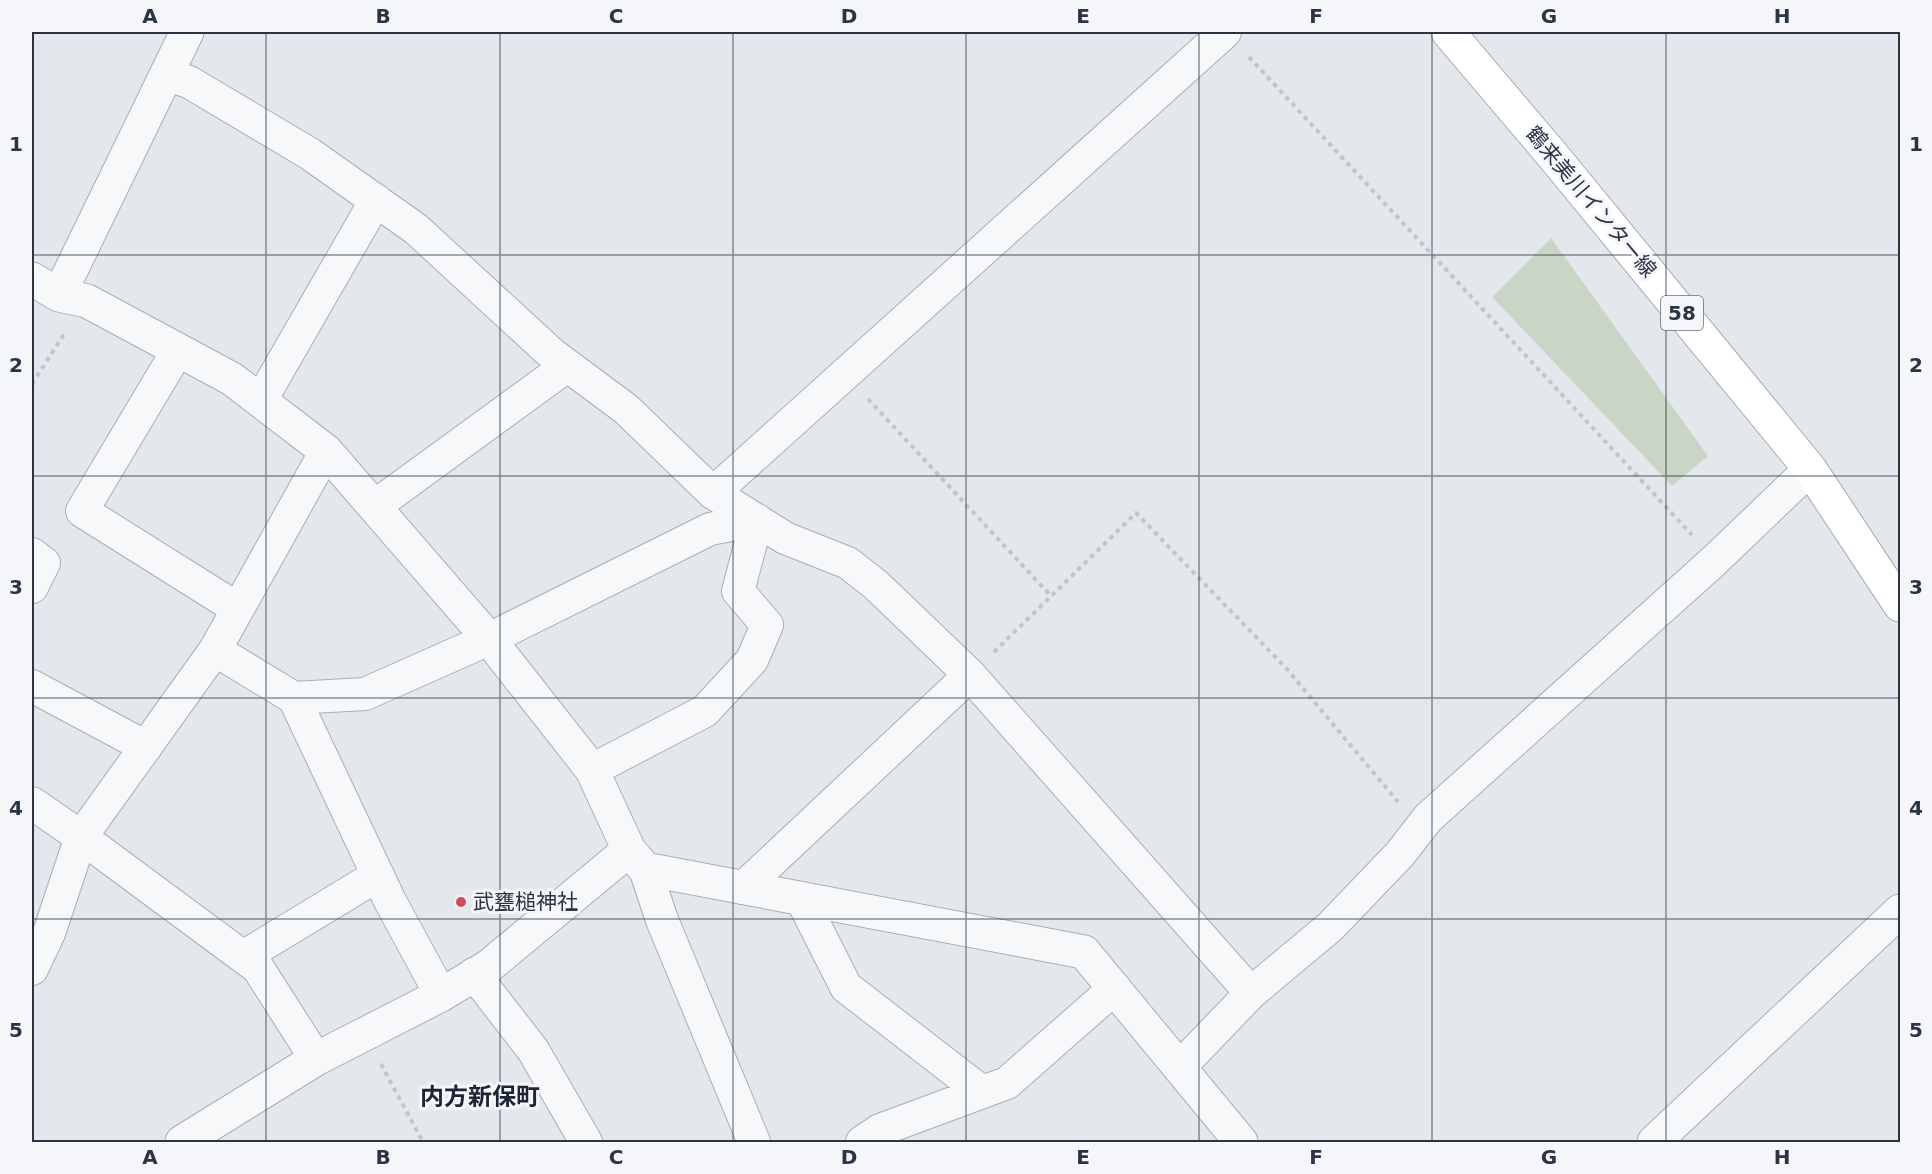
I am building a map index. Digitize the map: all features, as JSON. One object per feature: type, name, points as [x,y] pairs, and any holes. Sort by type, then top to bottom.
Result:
[{"type":"main road","name":"鶴来美川インター線","points":[[1448,32],[1554,157],[1810,469],[1900,605]]},
{"type":"street","points":[[73,298],[187,32]]},
{"type":"street","points":[[713,494],[845,375],[1233,40]]},
{"type":"street","points":[[167,75],[189,81],[300,148],[416,229],[552,354],[626,410],[713,494],[785,538],[848,563],[876,585],[970,675],[1251,993]]},
{"type":"street","points":[[261,400],[376,200]]},
{"type":"street","points":[[32,279],[232,379],[326,451],[489,639],[592,770],[637,859],[754,1143]]},
{"type":"street","points":[[178,350],[82,511],[238,609]]},
{"type":"street","points":[[375,506],[567,366]]},
{"type":"street","points":[[32,969],[49,933],[81,837],[215,650],[326,451]]},
{"type":"street","points":[[1180,1067],[1251,993],[1331,926],[1400,854],[1428,818],[1715,560],[1810,469]]},
{"type":"street","points":[[294,698],[365,694],[489,639],[710,529],[757,520]]},
{"type":"street","points":[[592,770],[705,711],[752,660],[767,625],[738,591],[757,520]]},
{"type":"street","points":[[32,554],[44,563],[32,587]]},
{"type":"street","points":[[215,650],[294,698],[390,901],[441,994]]},
{"type":"street","points":[[743,888],[970,675]]},
{"type":"street","points":[[32,686],[146,747]]},
{"type":"street","points":[[32,803],[258,968],[316,1059]]},
{"type":"street","points":[[637,859],[743,888],[1084,952],[1241,1143]]},
{"type":"street","points":[[182,1143],[316,1059],[441,994],[489,966],[637,859]]},
{"type":"street","points":[[243,957],[378,875]]},
{"type":"street","points":[[801,898],[846,987],[982,1092]]},
{"type":"street","points":[[1654,1143],[1900,911]]},
{"type":"street","points":[[474,974],[533,1050],[586,1143]]},
{"type":"street","points":[[862,1143],[880,1130],[1007,1083],[1115,988]]},
{"type":"path","points":[[1233,40],[1715,560]]},
{"type":"path","points":[[32,384],[73,298]]},
{"type":"path","points":[[845,375],[1051,596]]},
{"type":"path","points":[[970,675],[1136,513],[1286,668],[1420,828]]},
{"type":"path","points":[[363,1033],[423,1143]]},
{"type":"green space","points":[[1551,238],[1708,456],[1672,486],[1492,297]]},
{"type":"place","name":"武甕槌神社","points":[[461,902]]},
{"type":"district","name":"内方新保町","points":[[480,1097]]}]
